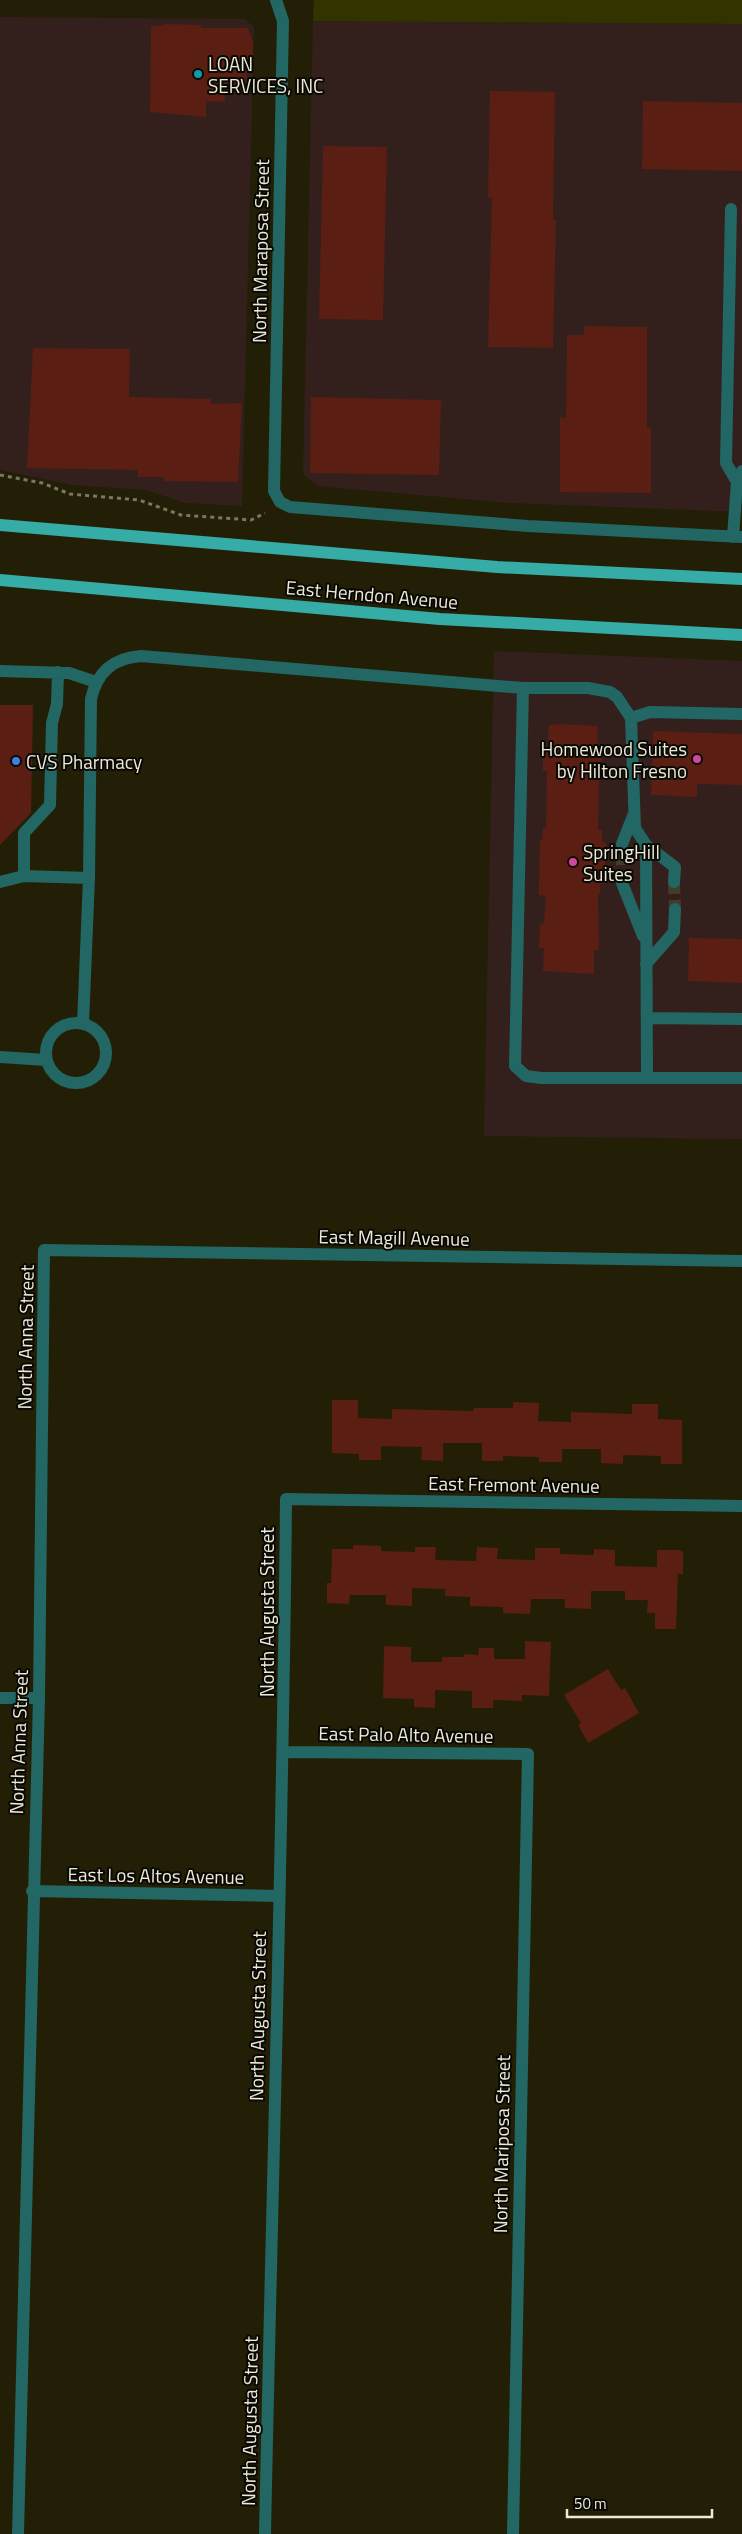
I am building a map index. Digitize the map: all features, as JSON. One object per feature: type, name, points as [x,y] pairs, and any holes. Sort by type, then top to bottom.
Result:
[{"type":"main road","name":"East Herndon Avenue","points":[[0,525],[497,567],[742,579]]},
{"type":"main road","name":"East Herndon Avenue","points":[[0,580],[440,619],[742,635]]},
{"type":"street","name":"North Maraposa Street","points":[[276,0],[283,22],[274,491],[280,502],[290,507],[472,522],[737,537]]},
{"type":"street","points":[[730,209],[726,464],[739,476],[737,537]]},
{"type":"street","points":[[83,1024],[89,878],[91,699],[96,682],[110,664],[128,657],[141,656],[523,688],[588,688],[610,692],[617,697],[631,718],[635,828],[646,846],[674,867],[674,882]]},
{"type":"street","points":[[0,670],[58,672],[78,675],[96,682]]},
{"type":"street","points":[[24,876],[24,833],[50,805],[52,723],[57,704],[58,672]]},
{"type":"street","points":[[523,688],[515,1066],[526,1076],[540,1078],[742,1078]]},
{"type":"street","points":[[631,718],[650,712],[742,714]]},
{"type":"street","points":[[622,844],[634,811]]},
{"type":"street","points":[[646,846],[647,1077]]},
{"type":"street","points":[[0,882],[24,876],[89,878]]},
{"type":"street","points":[[622,883],[646,944]]},
{"type":"street","points":[[646,964],[674,932],[675,909]]},
{"type":"street","points":[[647,1018],[742,1019]]},
{"type":"street","points":[[68,1024],[83,1024],[99,1033],[106,1050],[102,1068],[96,1076],[80,1083],[71,1083],[55,1076],[46,1060],[48,1040],[54,1032],[68,1024]]},
{"type":"street","points":[[0,1057],[46,1060]]},
{"type":"street","name":"East Magill Avenue","points":[[44,1250],[742,1261]]},
{"type":"street","name":"North Anna Street","points":[[18,2534],[32,1891],[39,1698],[44,1250]]},
{"type":"street","name":"East Fremont Avenue","points":[[286,1499],[742,1506]]},
{"type":"street","name":"North Augusta Street","points":[[265,2534],[278,1896],[284,1752],[286,1499]]},
{"type":"street","points":[[0,1698],[39,1698]]},
{"type":"street","name":"East Palo Alto Avenue","points":[[284,1752],[528,1754]]},
{"type":"street","name":"North Mariposa Street","points":[[512,2534],[528,1754]]},
{"type":"street","name":"East Los Altos Avenue","points":[[32,1891],[278,1896]]},
{"type":"path","points":[[0,475],[42,483],[70,494],[146,501],[181,515],[251,520],[265,513]]},
{"type":"shaded area","points":[[314,0],[742,0],[742,24],[313,21]]},
{"type":"shaded area","points":[[0,17],[245,19],[254,27],[242,506],[186,503],[146,490],[72,485],[0,470]]},
{"type":"shaded area","points":[[313,21],[742,24],[742,512],[511,503],[317,486],[303,474]]},
{"type":"shaded area","points":[[494,651],[742,661],[742,1139],[484,1136]]},
{"type":"building","name":"LOAN SERVICES, INC","points":[[163,24],[201,25],[201,28],[248,28],[253,43],[253,60],[247,60],[246,89],[225,88],[225,102],[206,101],[206,117],[150,112],[151,26],[163,26]]},
{"type":"building","points":[[490,91],[555,92],[553,220],[556,220],[553,348],[488,347],[492,198],[488,198]]},
{"type":"building","points":[[643,101],[742,103],[742,171],[642,169]]},
{"type":"building","points":[[323,146],[387,147],[383,320],[319,319]]},
{"type":"building","points":[[584,326],[647,327],[647,428],[651,427],[651,493],[560,492],[560,417],[566,418],[567,335],[584,335]]},
{"type":"building","points":[[33,348],[130,349],[129,397],[211,399],[211,404],[242,403],[238,482],[164,481],[164,477],[138,477],[138,470],[27,468]]},
{"type":"building","points":[[311,397],[441,400],[439,475],[310,473]]},
{"type":"building","name":"CVS Pharmacy","points":[[0,705],[33,705],[31,813],[0,845]]},
{"type":"building","name":"SpringHill Suites","points":[[549,725],[598,726],[597,751],[602,751],[602,774],[599,774],[598,830],[602,830],[602,842],[606,843],[605,884],[600,884],[600,894],[598,895],[599,950],[594,950],[594,974],[543,971],[544,948],[539,948],[540,925],[544,923],[546,896],[539,895],[540,840],[542,840],[543,828],[546,828],[547,771],[543,771],[543,750],[548,750]]},
{"type":"building","name":"Homewood Suites by Hilton Fresno","points":[[653,731],[742,734],[742,785],[697,784],[697,797],[651,795]]},
{"type":"building","points":[[689,938],[742,939],[742,983],[688,981]]},
{"type":"building","points":[[332,1400],[358,1400],[358,1418],[392,1419],[392,1409],[473,1411],[474,1408],[513,1408],[513,1402],[539,1403],[538,1421],[571,1422],[571,1412],[632,1414],[632,1404],[658,1404],[658,1419],[682,1420],[682,1464],[661,1464],[661,1456],[623,1455],[623,1464],[601,1463],[601,1449],[562,1449],[562,1462],[539,1462],[539,1457],[503,1456],[503,1461],[482,1461],[482,1443],[443,1443],[443,1461],[421,1460],[422,1447],[381,1446],[381,1460],[359,1460],[359,1454],[332,1453]]},
{"type":"building","points":[[353,1545],[381,1546],[381,1551],[415,1552],[415,1547],[436,1547],[435,1560],[476,1561],[477,1547],[498,1548],[497,1559],[535,1560],[535,1548],[560,1548],[560,1554],[594,1555],[594,1549],[615,1550],[615,1566],[657,1567],[657,1550],[679,1550],[683,1552],[683,1574],[678,1574],[676,1629],[655,1629],[655,1613],[647,1613],[648,1600],[625,1600],[625,1591],[591,1591],[591,1609],[565,1608],[565,1599],[531,1599],[530,1614],[503,1613],[503,1607],[470,1606],[470,1597],[445,1596],[445,1589],[412,1588],[412,1606],[386,1605],[386,1595],[350,1595],[349,1604],[327,1603],[327,1583],[331,1583],[332,1549],[353,1549]]},
{"type":"building","points":[[525,1641],[551,1642],[549,1696],[522,1695],[522,1701],[493,1700],[493,1708],[472,1708],[472,1691],[435,1690],[435,1708],[414,1707],[414,1699],[383,1698],[384,1646],[411,1647],[411,1662],[442,1662],[442,1657],[464,1657],[464,1654],[478,1655],[479,1648],[494,1648],[494,1659],[525,1659]]},
{"type":"building","points":[[608,1669],[621,1690],[625,1688],[639,1713],[588,1743],[578,1725],[581,1723],[564,1695]]},
{"type":"tunnel","points":[[622,844],[622,883]]},
{"type":"tunnel","points":[[674,882],[675,909]]},
{"type":"place","name":"LOAN SERVICES, INC","points":[[198,74]]},
{"type":"place","name":"Homewood Suites by Hilton Fresno","points":[[697,759]]},
{"type":"place","name":"CVS Pharmacy","points":[[16,761]]},
{"type":"place","name":"SpringHill Suites","points":[[573,862]]}]
